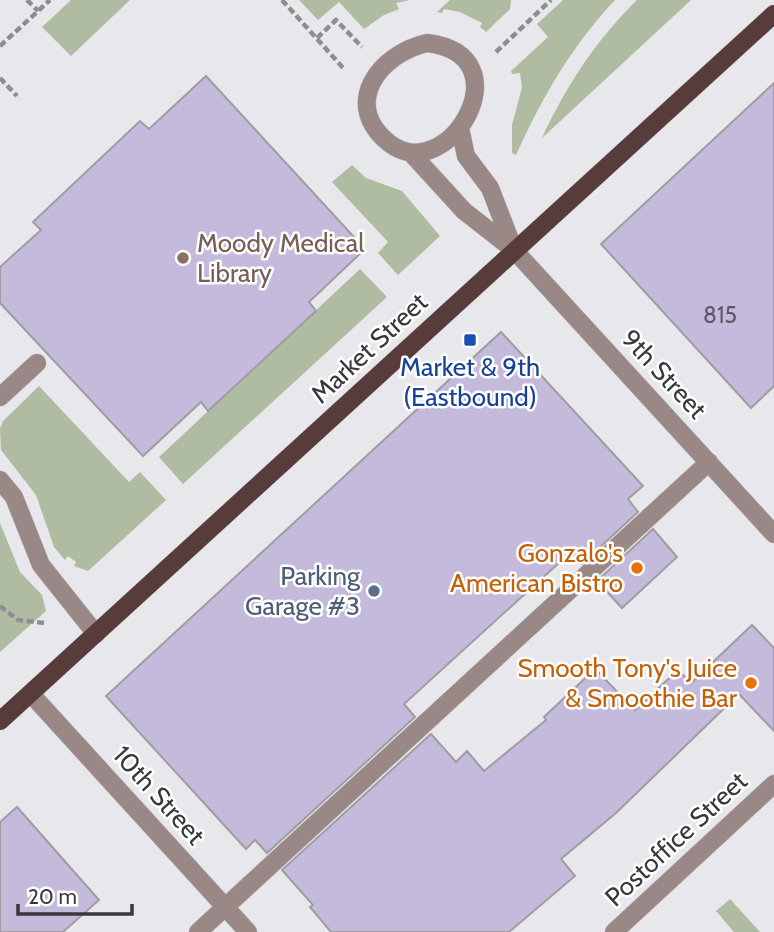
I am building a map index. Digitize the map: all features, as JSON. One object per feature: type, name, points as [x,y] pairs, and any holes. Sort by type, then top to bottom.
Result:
[{"type":"main road","name":"Market Street","points":[[0,721],[774,14]]},
{"type":"street","name":"9th Street","points":[[411,153],[428,151],[445,142],[460,128],[475,99],[476,83],[470,65],[457,52],[442,45],[427,43],[410,47],[378,71],[370,84],[367,102],[370,120],[379,135],[393,146],[411,153],[464,211],[514,250],[774,534]]},
{"type":"street","name":"9th Street","points":[[460,128],[466,156],[490,188],[514,250]]},
{"type":"street","points":[[0,397],[37,363]]},
{"type":"street","points":[[198,932],[709,462]]},
{"type":"street","points":[[0,480],[14,497],[41,565],[96,634]]},
{"type":"street","name":"10th Street","points":[[31,694],[248,932]]},
{"type":"street","name":"Postoffice Street","points":[[614,932],[774,784]]},
{"type":"path","points":[[27,0],[38,11]]},
{"type":"path","points":[[0,46],[50,0]]},
{"type":"path","points":[[282,0],[345,70]]},
{"type":"path","points":[[496,52],[551,0]]},
{"type":"path","points":[[317,38],[336,20],[362,47]]},
{"type":"path","points":[[0,78],[17,96]]},
{"type":"path","points":[[0,606],[18,620],[45,623]]},
{"type":"green space","points":[[71,0],[130,0],[71,56],[42,27]]},
{"type":"green space","points":[[299,0],[410,0],[396,3],[399,9],[384,15],[364,29],[339,2],[318,20]]},
{"type":"green space","points":[[450,0],[511,0],[510,9],[486,32],[480,27],[482,23],[460,12],[444,9],[442,13],[437,12]]},
{"type":"green space","points":[[563,0],[615,0],[571,54],[516,155],[512,153],[512,125],[522,87],[520,73],[512,74],[511,71],[548,37],[537,24]]},
{"type":"green space","points":[[637,0],[691,0],[542,138],[583,64],[608,31]]},
{"type":"green space","points":[[352,165],[366,178],[402,191],[440,236],[398,275],[378,253],[388,242],[332,182]]},
{"type":"green space","points":[[360,269],[387,297],[183,484],[159,457]]},
{"type":"green space","points":[[39,386],[129,482],[140,472],[166,500],[88,571],[74,566],[76,562],[68,556],[65,560],[54,547],[36,495],[1,450],[0,428],[3,421]]},
{"type":"green space","points":[[0,523],[20,572],[42,595],[46,611],[0,652]]},
{"type":"green space","points":[[730,899],[760,932],[734,932],[716,911]]},
{"type":"building","name":"Moody Medical Library","points":[[206,76],[365,249],[309,302],[316,311],[208,411],[201,402],[143,456],[0,303],[0,267],[41,230],[33,222],[140,121],[149,129]]},
{"type":"building","points":[[774,83],[774,386],[751,408],[601,244]]},
{"type":"building","name":"Parking Garage #3","points":[[501,332],[643,486],[628,499],[638,512],[582,564],[571,552],[404,704],[415,717],[267,853],[255,840],[246,849],[106,696]]},
{"type":"building","name":"Gonzalo's American Bistro","points":[[653,529],[677,557],[622,608],[597,581]]},
{"type":"building","points":[[752,625],[774,648],[774,731],[739,694],[616,813],[561,859],[575,876],[509,932],[331,932],[310,907],[313,905],[282,870],[431,734],[456,762],[467,751],[484,771],[546,720],[544,717],[595,669],[635,710],[678,670],[691,683]]},
{"type":"building","points":[[17,807],[99,900],[63,932],[0,932],[0,822]]},
{"type":"place","name":"Moody Medical Library","points":[[183,258]]},
{"type":"place","name":"Market & 9th (Eastbound)","points":[[470,340]]},
{"type":"place","name":"Gonzalo's American Bistro","points":[[637,568]]},
{"type":"place","name":"Parking Garage #3","points":[[374,591]]},
{"type":"place","name":"Smooth Tony's Juice & Smoothie Bar","points":[[751,683]]}]
